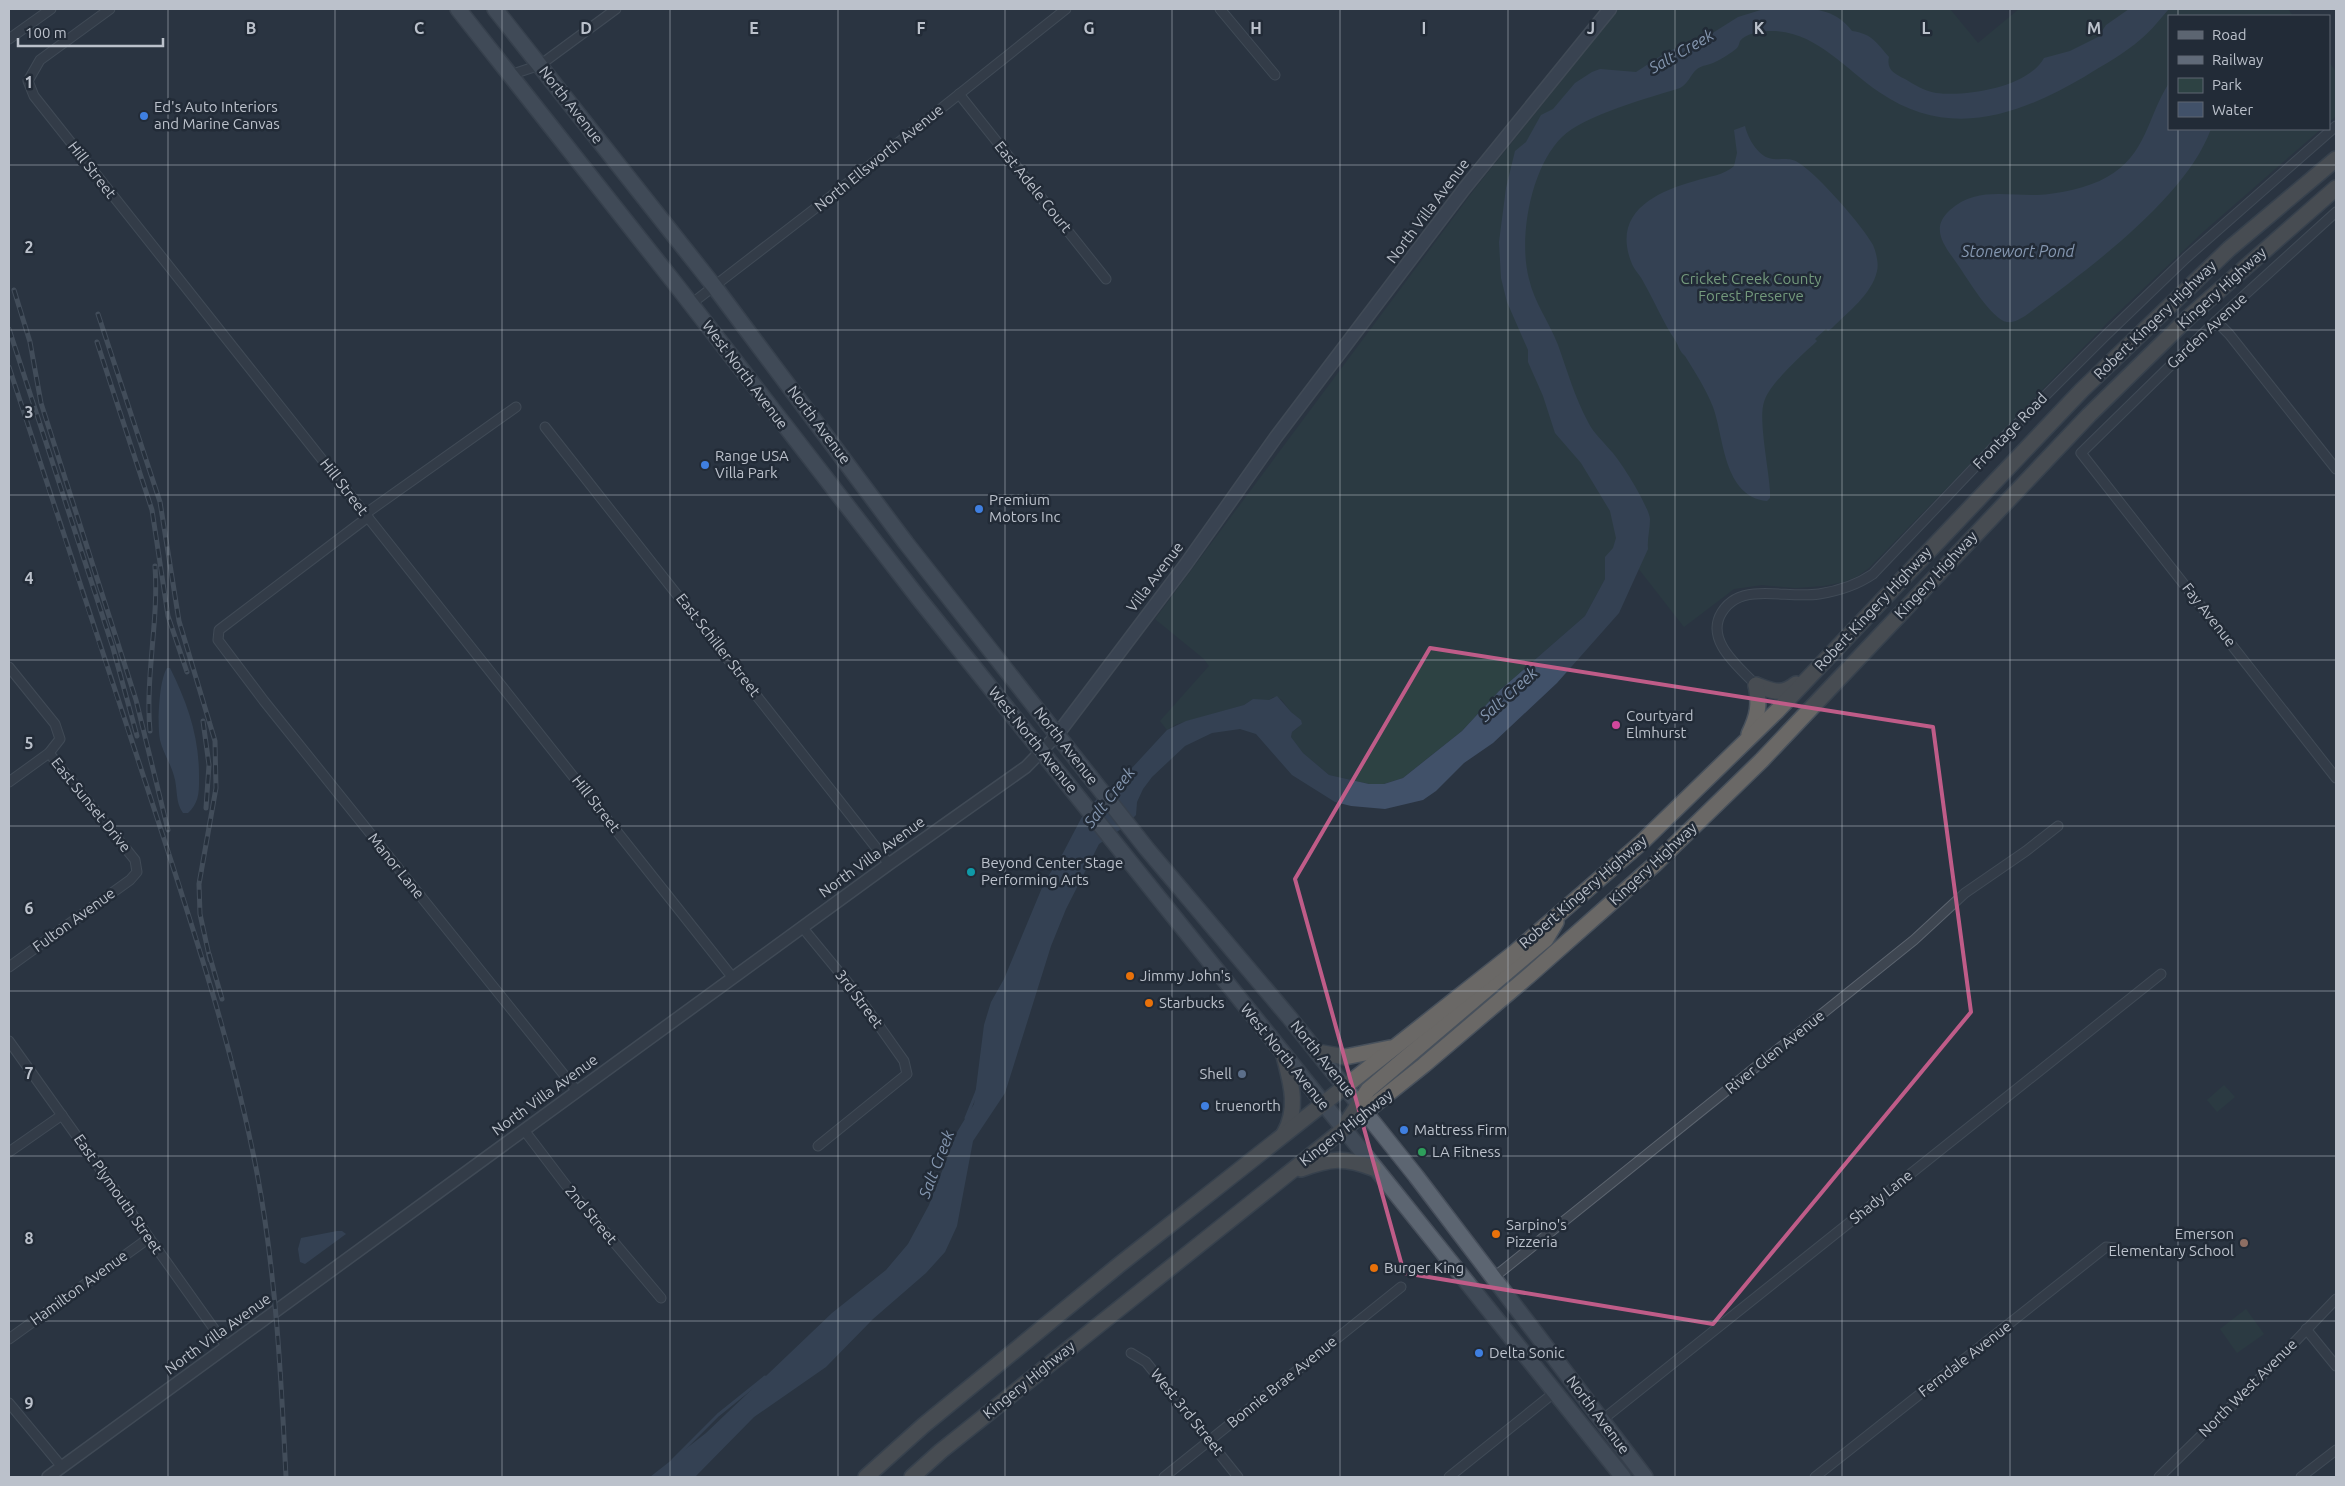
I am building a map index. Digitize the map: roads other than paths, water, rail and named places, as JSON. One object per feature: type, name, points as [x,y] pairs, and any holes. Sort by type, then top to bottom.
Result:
[{"type":"highway","name":"Robert Kingery Highway","points":[[1396,1046],[1514,953],[1642,842],[1745,742],[2082,390],[2229,249],[2336,158]]},
{"type":"highway","name":"Kingery Highway","points":[[912,1477],[941,1451],[1343,1130],[1362,1108],[1532,973],[1661,858],[1762,760],[2088,415],[2190,316],[2336,188]]},
{"type":"highway","points":[[1756,685],[1777,693],[1785,692],[1817,668]]},
{"type":"highway","points":[[1745,742],[1758,716],[1760,701],[1756,685]]},
{"type":"highway","points":[[1362,1108],[1374,1084],[1546,939],[1564,910]]},
{"type":"highway","points":[[1317,1052],[1340,1056],[1355,1056],[1396,1046]]},
{"type":"highway","name":"Kingery Highway","points":[[866,1477],[924,1426],[1107,1274],[1282,1138],[1322,1103],[1396,1046]]},
{"type":"highway","points":[[1282,1138],[1290,1123],[1294,1102],[1284,1056]]},
{"type":"highway","points":[[1288,1173],[1333,1159],[1358,1162],[1373,1168]]},
{"type":"main road","name":"North Avenue","points":[[458,9],[691,304]]},
{"type":"main road","name":"North Avenue","points":[[495,9],[714,286],[906,543],[1146,849],[1362,1108],[1644,1477]]},
{"type":"main road","name":"North Villa Avenue","points":[[1276,437],[1464,189],[1610,9]]},
{"type":"main road","name":"West North Avenue","points":[[691,304],[920,600],[1131,862],[1373,1168],[1623,1477]]},
{"type":"main road","name":"Villa Avenue","points":[[1057,735],[1186,564],[1276,437]]},
{"type":"street","points":[[9,39],[51,9]]},
{"type":"street","name":"Hill Street","points":[[110,9],[40,60],[28,81],[32,92],[733,978]]},
{"type":"street","points":[[510,74],[540,65],[616,9]]},
{"type":"street","name":"North Ellsworth Avenue","points":[[691,304],[827,200],[1066,9]]},
{"type":"street","points":[[1220,9],[1275,75]]},
{"type":"street","name":"East Adele Court","points":[[959,94],[1106,279]]},
{"type":"street","name":"Frontage Road","points":[[1756,685],[1731,658],[1720,641],[1718,624],[1726,607],[1743,596],[1754,594],[1808,595],[1828,592],[1854,585],[1873,574],[2004,436],[2110,330],[2186,258],[2336,126]]},
{"type":"street","name":"Garden Avenue","points":[[2081,453],[2216,322],[2336,212]]},
{"type":"street","points":[[2216,322],[2229,334],[2336,469]]},
{"type":"street","points":[[367,516],[516,407]]},
{"type":"street","name":"East Schiller Street","points":[[545,427],[889,864]]},
{"type":"street","name":"Fay Avenue","points":[[2081,453],[2336,778]]},
{"type":"street","name":"Manor Lane","points":[[367,516],[219,630],[218,640],[270,708],[577,1091]]},
{"type":"street","name":"East Sunset Drive","points":[[9,667],[55,724],[60,739],[49,753],[135,860],[137,872]]},
{"type":"street","name":"North Villa Avenue","points":[[48,1477],[802,927],[1026,767],[1057,735]]},
{"type":"street","points":[[9,782],[49,753]]},
{"type":"street","name":"River Glen Avenue","points":[[1493,1278],[1914,940],[1965,893],[2026,851],[2058,826]]},
{"type":"street","name":"Fulton Avenue","points":[[9,967],[130,880],[137,872]]},
{"type":"street","name":"3rd Street","points":[[802,927],[853,989],[904,1061],[907,1074],[818,1146]]},
{"type":"street","name":"Shady Lane","points":[[1602,1420],[2160,974]]},
{"type":"street","name":"East Plymouth Street","points":[[9,1041],[227,1347]]},
{"type":"street","points":[[9,1152],[62,1115]]},
{"type":"street","name":"2nd Street","points":[[524,1130],[565,1184],[661,1298]]},
{"type":"street","name":"Hamilton Avenue","points":[[9,1339],[149,1238]]},
{"type":"street","name":"Ferndale Avenue","points":[[1815,1477],[2106,1247],[2116,1248]]},
{"type":"street","name":"Bonnie Brae Avenue","points":[[1164,1477],[1401,1287]]},
{"type":"street","name":"North West Avenue","points":[[2159,1477],[2336,1298]]},
{"type":"street","points":[[2306,1329],[2336,1366]]},
{"type":"street","name":"West 3rd Street","points":[[1131,1353],[1146,1362],[1238,1477]]},
{"type":"street","points":[[1448,1477],[1555,1392]]},
{"type":"street","points":[[9,1403],[62,1467]]},
{"type":"street","points":[[2301,1477],[2336,1450]]},
{"type":"water","points":[[1764,9],[1812,9],[1834,15],[1852,31],[1864,34],[1877,43],[1889,57],[1890,68],[1895,73],[1928,91],[1949,94],[1980,91],[2011,83],[2036,68],[2044,58],[2070,51],[2098,37],[2106,25],[2129,9],[2169,9],[2148,32],[2121,54],[2059,91],[2034,103],[2008,112],[1983,117],[1957,119],[1931,115],[1905,107],[1879,92],[1814,43],[1800,36],[1785,32],[1765,31],[1745,36],[1737,48],[1721,59],[1697,69],[1680,88],[1601,114],[1585,121],[1562,137],[1551,150],[1535,184],[1526,224],[1526,262],[1534,296],[1558,345],[1583,413],[1593,430],[1616,456],[1640,495],[1650,519],[1648,549],[1619,613],[1557,683],[1493,743],[1464,763],[1436,791],[1423,800],[1385,809],[1351,806],[1335,802],[1292,775],[1256,734],[1240,729],[1212,733],[1185,746],[1152,777],[1143,789],[1137,802],[1136,815],[1124,827],[1099,844],[1066,909],[1051,946],[1005,1093],[973,1141],[957,1226],[945,1252],[926,1273],[873,1319],[826,1367],[754,1417],[695,1477],[650,1477],[706,1433],[832,1313],[886,1270],[908,1244],[929,1205],[957,1132],[974,1104],[984,1025],[991,1002],[1004,979],[1044,883],[1063,853],[1085,811],[1103,793],[1119,782],[1167,730],[1186,721],[1244,705],[1253,699],[1269,700],[1277,696],[1301,720],[1302,724],[1292,732],[1291,737],[1303,753],[1329,775],[1369,784],[1384,784],[1403,778],[1462,731],[1499,691],[1585,616],[1605,579],[1605,557],[1613,548],[1616,538],[1610,511],[1581,463],[1555,433],[1543,396],[1528,362],[1528,350],[1507,302],[1501,278],[1499,242],[1506,188],[1515,151],[1526,142],[1541,115],[1553,109],[1575,83],[1592,72],[1600,69],[1636,72],[1667,52],[1711,34],[1738,17]]},
{"type":"water","name":"Stonewort Pond","points":[[2168,85],[2168,130],[2211,130],[2198,156],[2179,182],[2156,208],[2103,256],[2025,316],[2010,322],[2001,320],[1980,298],[1944,244],[1940,231],[1944,217],[1960,203],[1981,195],[2037,195],[2055,193],[2073,190],[2107,177],[2120,168],[2138,147]]},
{"type":"water","points":[[1745,126],[1751,142],[1759,152],[1768,158],[1789,159],[1799,163],[1828,189],[1850,213],[1873,245],[1878,265],[1874,279],[1865,295],[1832,328],[1828,331],[1826,329],[1815,339],[1817,341],[1787,370],[1767,395],[1762,410],[1762,420],[1770,491],[1770,498],[1767,501],[1752,497],[1742,489],[1733,477],[1710,400],[1704,387],[1680,350],[1643,280],[1633,267],[1627,246],[1627,231],[1632,218],[1652,199],[1665,191],[1721,174],[1734,166],[1737,153],[1734,130]]},
{"type":"water","points":[[167,668],[170,668],[187,707],[197,747],[199,791],[195,805],[188,813],[183,813],[180,809],[174,776],[160,740],[159,703],[162,682]]},
{"type":"water","points":[[342,1231],[346,1234],[305,1264],[300,1262],[298,1249],[301,1238]]},
{"type":"waterway","name":"Salt Creek","points":[[966,1118],[977,1091]]},
{"type":"waterway","name":"Salt Creek","points":[[673,1460],[718,1415],[765,1377]]},
{"type":"railway","points":[[14,290],[30,342],[41,403],[136,700],[168,830]]},
{"type":"railway","points":[[98,314],[160,502],[179,621],[215,741],[216,788],[199,884],[200,914],[210,960]]},
{"type":"railway","points":[[9,329],[113,648],[137,736]]},
{"type":"railway","points":[[97,342],[152,510],[168,616],[187,672]]},
{"type":"railway","points":[[9,367],[179,885],[222,1027],[247,1124],[269,1249],[280,1363],[286,1477]]},
{"type":"railway","points":[[150,731],[149,690],[156,587],[155,566]]},
{"type":"railway","points":[[203,721],[209,765],[206,808]]},
{"type":"railway","points":[[209,954],[222,999]]},
{"type":"place","name":"Ed's Auto Interiors and Marine Canvas","points":[[144,116]]},
{"type":"place","name":"Range USA Villa Park","points":[[705,465]]},
{"type":"place","name":"Premium Motors Inc","points":[[979,509]]},
{"type":"place","name":"Courtyard Elmhurst","points":[[1616,725]]},
{"type":"place","name":"Beyond Center Stage Performing Arts","points":[[971,872]]},
{"type":"place","name":"Jimmy John's","points":[[1130,976]]},
{"type":"place","name":"Starbucks","points":[[1149,1003]]},
{"type":"place","name":"Shell","points":[[1242,1074]]},
{"type":"place","name":"truenorth","points":[[1205,1106]]},
{"type":"place","name":"Mattress Firm","points":[[1404,1130]]},
{"type":"place","name":"LA Fitness","points":[[1422,1152]]},
{"type":"place","name":"Sarpino's Pizzeria","points":[[1496,1234]]},
{"type":"place","name":"Emerson Elementary School","points":[[2244,1243]]},
{"type":"place","name":"Burger King","points":[[1374,1268]]},
{"type":"place","name":"Delta Sonic","points":[[1479,1353]]},
{"type":"park label","name":"Cricket Creek County Forest Preserve","points":[[1751,288]]}]
